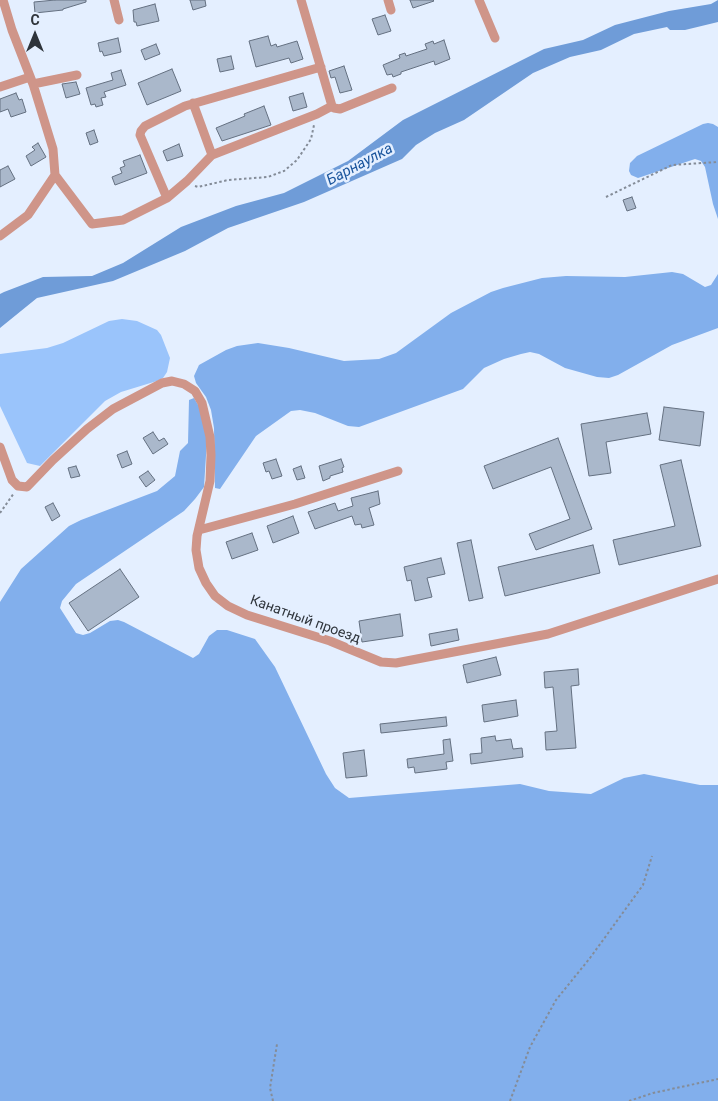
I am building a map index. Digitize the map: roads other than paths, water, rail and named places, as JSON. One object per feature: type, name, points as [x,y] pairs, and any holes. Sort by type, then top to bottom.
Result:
[{"type":"street","points":[[4,0],[12,30],[31,80],[53,149],[55,175],[92,224],[123,220],[167,198],[187,181],[212,155],[317,114],[332,106],[340,109],[392,88]]},
{"type":"street","points":[[114,0],[119,20]]},
{"type":"street","points":[[301,0],[332,106]]},
{"type":"street","points":[[388,0],[391,10]]},
{"type":"street","points":[[480,0],[495,38]]},
{"type":"street","points":[[167,198],[140,134],[150,123],[193,103],[321,67]]},
{"type":"street","points":[[0,87],[31,80],[77,74]]},
{"type":"street","points":[[193,103],[212,155]]},
{"type":"street","points":[[0,236],[28,216],[55,175]]},
{"type":"street","name":"Канатный проезд","points":[[0,447],[12,480],[18,486],[27,487],[53,460],[113,409],[162,383],[172,381],[184,384],[195,391],[202,403],[210,437],[210,481],[196,550],[198,568],[215,596],[228,606],[270,623],[350,649],[371,660],[381,662],[396,663],[548,634],[718,579]]},
{"type":"street","points":[[200,526],[295,504],[398,471]]},
{"type":"water","name":"Барнаулка","points":[[718,0],[718,22],[685,30],[670,30],[667,27],[634,34],[601,50],[570,57],[533,73],[464,120],[435,133],[416,145],[402,159],[304,202],[228,228],[185,251],[113,281],[37,298],[0,328],[0,294],[4,292],[43,277],[92,276],[123,263],[181,227],[236,206],[284,193],[348,161],[403,120],[544,49],[583,40],[615,25],[669,11],[711,4]]}]
